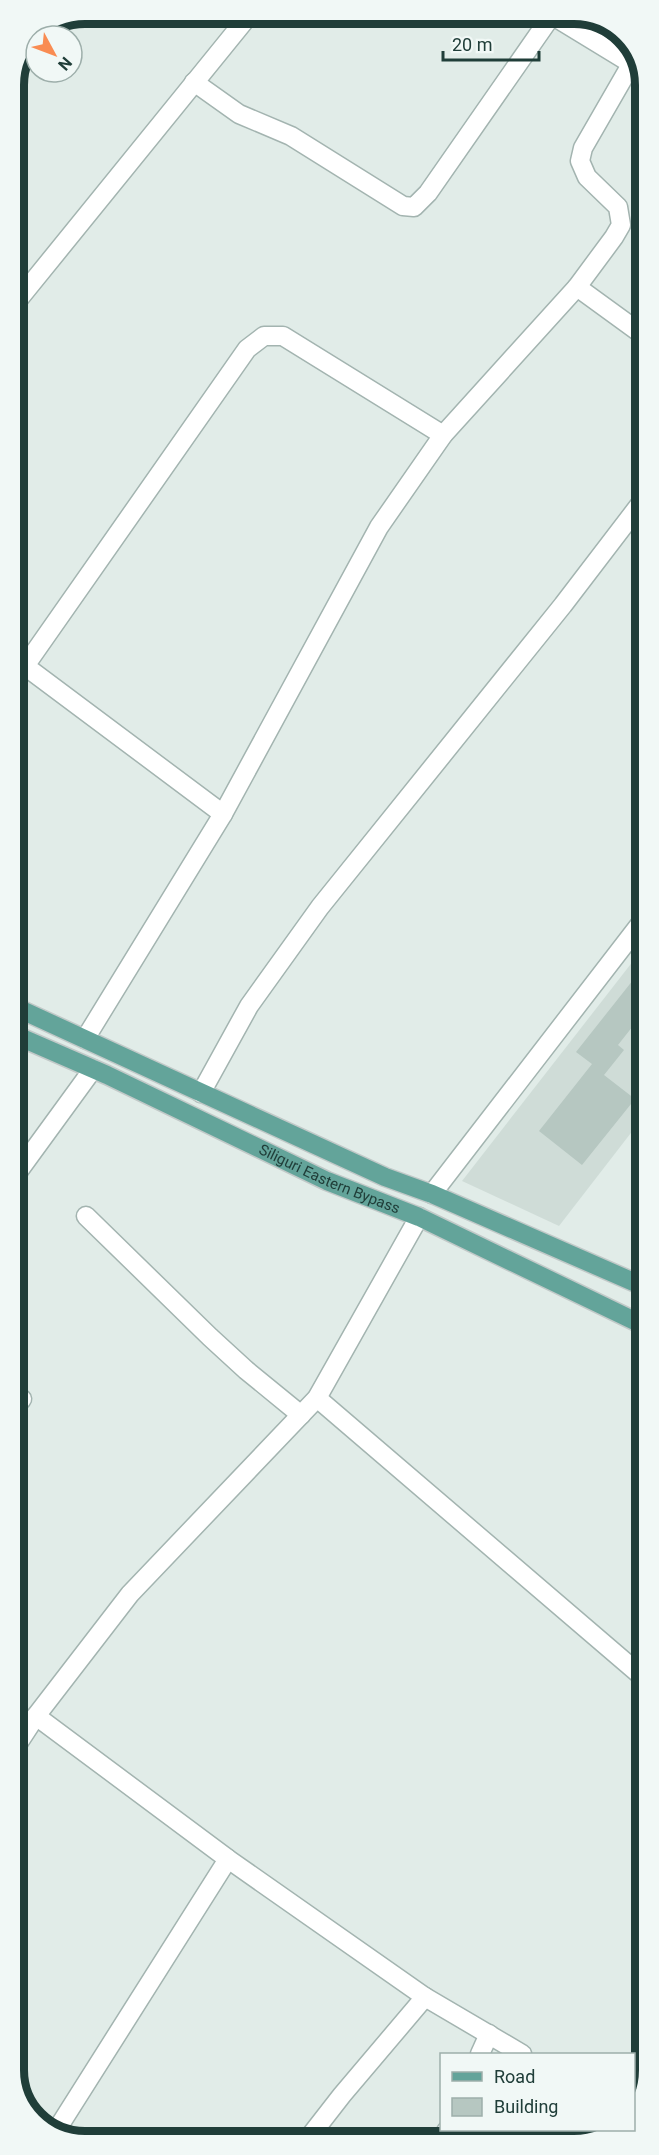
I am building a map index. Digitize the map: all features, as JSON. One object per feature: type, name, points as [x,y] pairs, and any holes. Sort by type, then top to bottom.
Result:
[{"type":"main road","name":"Siliguri Eastern Bypass","points":[[24,1011],[385,1177],[432,1194],[635,1283]]},
{"type":"main road","name":"Siliguri Eastern Bypass","points":[[24,1039],[93,1069],[327,1180],[419,1217],[635,1321]]},
{"type":"main road","points":[[419,1217],[432,1194]]},
{"type":"street","points":[[24,293],[242,24]]},
{"type":"street","points":[[194,82],[239,114],[291,136],[403,206],[414,207],[428,193],[544,24]]},
{"type":"street","points":[[569,24],[628,56]]},
{"type":"street","points":[[85,1039],[223,814],[379,527],[443,435],[577,287],[621,225],[618,207],[587,177],[580,161],[583,148],[631,65]]},
{"type":"street","points":[[577,287],[635,328]]},
{"type":"street","points":[[24,656],[246,349],[264,336],[283,336],[443,435]]},
{"type":"street","points":[[201,1093],[249,1006],[320,907],[635,511]]},
{"type":"street","points":[[24,665],[223,814]]},
{"type":"street","points":[[432,1194],[635,931]]},
{"type":"street","points":[[24,1164],[93,1069]]},
{"type":"street","points":[[86,1216],[210,1337],[246,1370],[301,1414]]},
{"type":"street","points":[[24,1734],[130,1594],[317,1398],[419,1217]]},
{"type":"street","points":[[317,1398],[635,1670]]},
{"type":"street","points":[[36,1716],[228,1859],[425,1996],[519,2053]]},
{"type":"street","points":[[60,2125],[228,1859]]},
{"type":"street","points":[[314,2131],[425,1996]]},
{"type":"street","points":[[481,2053],[489,2034]]},
{"type":"shaded area","points":[[635,959],[635,1128],[559,1226],[462,1181]]},
{"type":"building","points":[[635,978],[635,1023],[618,1045],[624,1050],[604,1075],[635,1099],[582,1165],[539,1131],[592,1064],[576,1052]]}]
